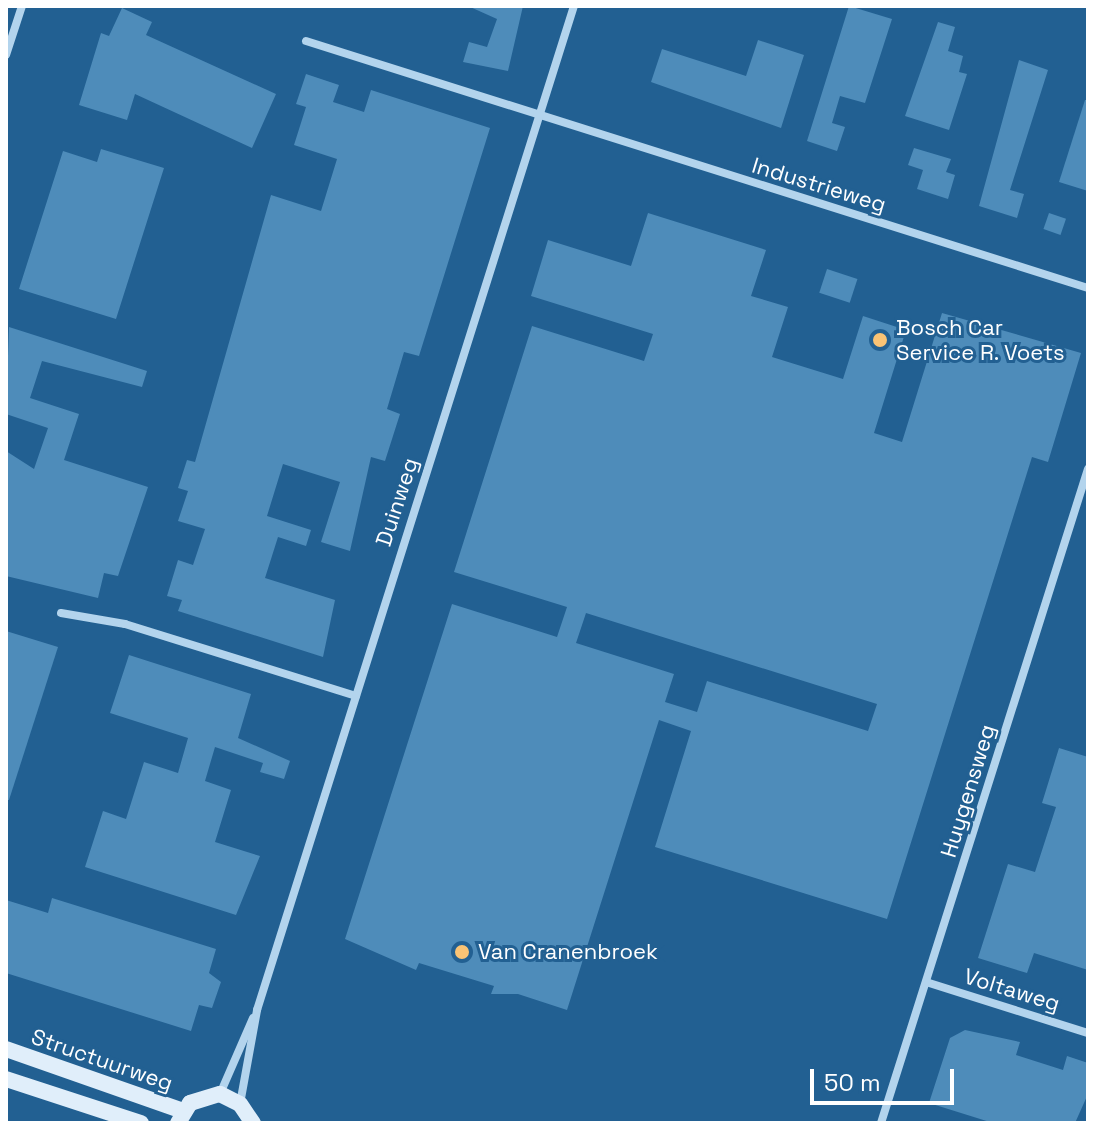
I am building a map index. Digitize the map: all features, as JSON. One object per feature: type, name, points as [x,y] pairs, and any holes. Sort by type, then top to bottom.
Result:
[{"type":"main road","name":"Structuurweg","points":[[6,1049],[180,1117]]},
{"type":"main road","points":[[6,1079],[141,1123]]},
{"type":"main road","points":[[180,1117],[220,1094],[240,1104],[253,1123]]},
{"type":"street","points":[[6,55],[22,6]]},
{"type":"street","name":"Duinweg","points":[[220,1094],[257,1010],[574,6]]},
{"type":"street","name":"Industrieweg","points":[[306,41],[1088,288]]},
{"type":"street","name":"Huygensweg","points":[[881,1123],[1088,469]]},
{"type":"street","points":[[61,613],[125,624],[356,696]]},
{"type":"street","name":"Voltaweg","points":[[926,982],[1088,1033]]},
{"type":"street","name":"Duinweg","points":[[240,1104],[257,1010]]},
{"type":"building","points":[[468,6],[523,6],[508,71],[463,62],[469,42],[487,47],[497,19]]},
{"type":"building","points":[[849,6],[892,19],[865,103],[840,96],[832,123],[845,127],[837,151],[807,141]]},
{"type":"building","points":[[122,8],[152,22],[146,35],[276,94],[252,148],[135,94],[127,120],[79,105],[101,33],[109,36]]},
{"type":"building","points":[[938,22],[955,27],[948,51],[963,56],[959,72],[967,74],[949,130],[905,116]]},
{"type":"building","points":[[758,40],[804,55],[781,128],[651,82],[662,49],[746,76]]},
{"type":"building","points":[[1019,60],[1048,70],[1010,190],[1024,194],[1017,218],[979,206]]},
{"type":"building","points":[[306,74],[339,85],[333,102],[364,112],[371,90],[490,128],[419,356],[404,352],[387,409],[400,414],[385,461],[371,457],[350,551],[321,542],[340,482],[283,464],[267,516],[311,530],[306,546],[278,537],[265,578],[335,600],[323,657],[178,611],[182,600],[167,596],[178,560],[193,565],[205,529],[178,521],[188,491],[178,488],[187,460],[195,462],[271,195],[321,211],[337,159],[294,145],[306,107],[296,104]]},
{"type":"building","points":[[1085,100],[1088,100],[1088,191],[1059,182]]},
{"type":"building","points":[[914,148],[951,159],[946,172],[955,175],[948,199],[917,189],[923,170],[908,165]]},
{"type":"building","points":[[101,149],[164,168],[116,319],[19,289],[63,151],[97,162]]},
{"type":"building","points":[[648,213],[766,250],[751,296],[788,307],[772,357],[843,379],[863,316],[906,330],[874,433],[902,442],[942,313],[1081,353],[1048,462],[1032,457],[887,919],[655,847],[691,731],[659,720],[567,1010],[518,994],[491,994],[494,986],[419,963],[416,970],[345,939],[452,604],[557,637],[567,607],[454,572],[532,326],[644,361],[653,334],[531,296],[548,240],[631,266]],"holes":[[[586,613],[877,704],[868,731],[707,681],[697,712],[665,702],[674,674],[576,643]]]},
{"type":"building","points":[[1049,213],[1066,219],[1060,235],[1043,229]]},
{"type":"building","points":[[827,269],[857,279],[850,303],[819,293]]},
{"type":"building","points":[[9,327],[147,371],[142,387],[42,361],[30,398],[79,414],[64,460],[148,487],[118,576],[104,573],[98,598],[6,576],[6,451],[34,469],[48,428],[6,414]]},
{"type":"building","points":[[6,631],[58,647],[9,800],[6,800]]},
{"type":"building","points":[[129,655],[251,694],[238,738],[290,761],[284,779],[260,772],[263,763],[215,747],[205,781],[231,790],[215,842],[260,856],[236,915],[85,867],[103,811],[126,819],[144,762],[178,773],[188,738],[110,713]]},
{"type":"building","points":[[1059,748],[1088,757],[1088,970],[1034,953],[1027,973],[978,958],[1008,864],[1035,872],[1056,807],[1042,803]]},
{"type":"building","points":[[52,898],[216,949],[209,973],[221,982],[212,1008],[199,1005],[191,1031],[6,973],[6,900],[48,913]]},
{"type":"building","points":[[965,1030],[1020,1042],[1016,1055],[1063,1070],[1067,1056],[1088,1063],[1088,1094],[1075,1123],[993,1123],[929,1103],[950,1038]]},
{"type":"place","name":"Bosch Car Service R. Voets","points":[[880,340]]},
{"type":"place","name":"Van Cranenbroek","points":[[462,952]]}]
